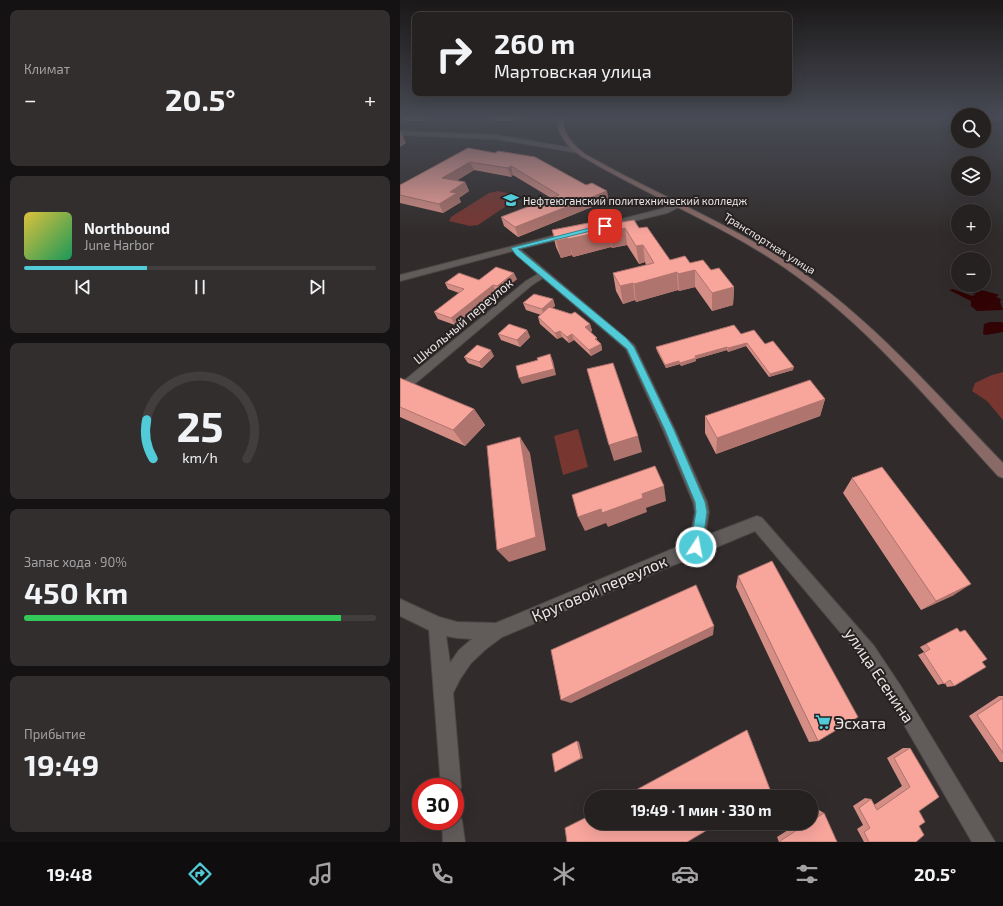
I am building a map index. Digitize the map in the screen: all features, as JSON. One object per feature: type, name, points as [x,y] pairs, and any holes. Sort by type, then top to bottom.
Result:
[{"type":"street","name":"Транспортная улица","points":[[585,156],[767,253],[808,280],[830,297],[879,343],[1003,472]]},
{"type":"street","points":[[598,228],[664,211],[679,205]]},
{"type":"street","points":[[400,278],[575,233]]},
{"type":"street","points":[[514,248],[518,253],[623,340],[635,356],[700,502],[702,512],[696,547]]},
{"type":"street","name":"Школьный переулок","points":[[400,390],[529,282],[544,274]]},
{"type":"street","name":"Круговой переулок","points":[[400,607],[437,624],[457,630],[496,631],[757,523]]},
{"type":"street","name":"улица Есенина","points":[[757,523],[844,622],[868,652],[894,691],[984,842]]},
{"type":"street","points":[[437,624],[444,692],[449,778]]},
{"type":"street","points":[[444,692],[450,677],[462,660],[475,646],[496,631]]},
{"type":"street","points":[[453,830],[454,842]]},
{"type":"shaded area","points":[[498,191],[516,195],[518,198],[478,225],[470,226],[449,221],[451,217],[489,193]]},
{"type":"shaded area","points":[[953,292],[961,292],[972,296],[976,294],[969,292],[988,292],[999,295],[996,297],[1001,299],[1000,302],[1003,310],[977,311],[971,306],[971,301]]},
{"type":"shaded area","points":[[990,322],[1003,323],[1003,332],[986,335],[983,334],[984,324]]},
{"type":"shaded area","points":[[1003,372],[1003,420],[987,401],[972,391],[975,383],[992,375]]},
{"type":"shaded area","points":[[578,429],[588,467],[563,475],[554,436]]},
{"type":"building","points":[[453,156],[531,156],[535,157],[586,185],[592,183],[607,191],[515,227],[501,217],[559,195],[511,166],[508,168],[470,162],[442,178],[465,182],[450,192],[457,193],[439,204],[400,195],[400,185]]},
{"type":"building","points":[[619,217],[622,222],[634,220],[639,228],[647,227],[670,260],[685,256],[690,263],[703,260],[711,270],[719,268],[734,287],[712,293],[695,270],[678,274],[677,272],[634,284],[620,286],[613,273],[654,263],[643,245],[636,246],[625,228],[556,241],[552,230]]},
{"type":"building","points":[[496,267],[514,273],[497,286],[493,285],[451,318],[434,312],[464,289],[445,283],[459,273],[479,280]]},
{"type":"building","points":[[534,294],[553,299],[542,309],[523,303]]},
{"type":"building","points":[[549,307],[571,314],[575,312],[590,324],[585,327],[601,344],[589,350],[572,334],[567,337],[560,331],[555,333],[538,317]]},
{"type":"building","points":[[509,324],[527,330],[517,340],[498,334]]},
{"type":"building","points":[[734,325],[741,334],[754,330],[765,344],[773,341],[794,367],[770,374],[747,343],[695,356],[696,358],[680,363],[679,361],[665,365],[656,347]]},
{"type":"building","points":[[477,345],[491,350],[479,362],[464,357]]},
{"type":"building","points":[[550,354],[554,369],[519,378],[516,366],[538,360],[537,358]]},
{"type":"building","points":[[613,363],[638,436],[609,445],[587,369]]},
{"type":"building","points":[[400,378],[474,409],[453,430],[400,407]]},
{"type":"building","points":[[810,380],[825,399],[717,438],[705,416]]},
{"type":"building","points":[[520,437],[536,537],[497,550],[487,446]]},
{"type":"building","points":[[655,466],[664,486],[642,494],[643,498],[602,513],[601,509],[578,517],[572,495]]},
{"type":"building","points":[[882,467],[971,584],[936,601],[852,478]]},
{"type":"building","points":[[772,561],[858,717],[818,741],[738,576]]},
{"type":"building","points":[[696,585],[714,626],[561,700],[551,650]]},
{"type":"building","points":[[957,628],[960,632],[965,630],[987,659],[982,662],[986,667],[954,686],[950,680],[944,684],[924,653],[930,649],[926,644]]},
{"type":"building","points":[[1003,698],[1003,753],[977,715]]},
{"type":"building","points":[[747,730],[770,790],[636,790]]},
{"type":"building","points":[[577,741],[581,758],[555,772],[552,754]]},
{"type":"building","points":[[910,748],[939,797],[919,811],[925,822],[919,826],[924,835],[916,842],[869,842],[864,832],[870,828],[859,808],[871,799],[877,810],[910,787],[894,758]]},
{"type":"building","points":[[824,813],[837,842],[780,841],[797,830],[818,830],[818,817]]},
{"type":"building","points":[[584,818],[584,830],[707,830],[687,842],[567,842],[565,828]]},
{"type":"place","name":"Нефтеюганский политехнический колледж","points":[[511,200]]},
{"type":"place","name":"Эсхата","points":[[823,722]]},
{"type":"route","points":[[605,226],[514,248],[518,253],[630,347],[670,430],[696,489],[702,512],[696,547]]}]
